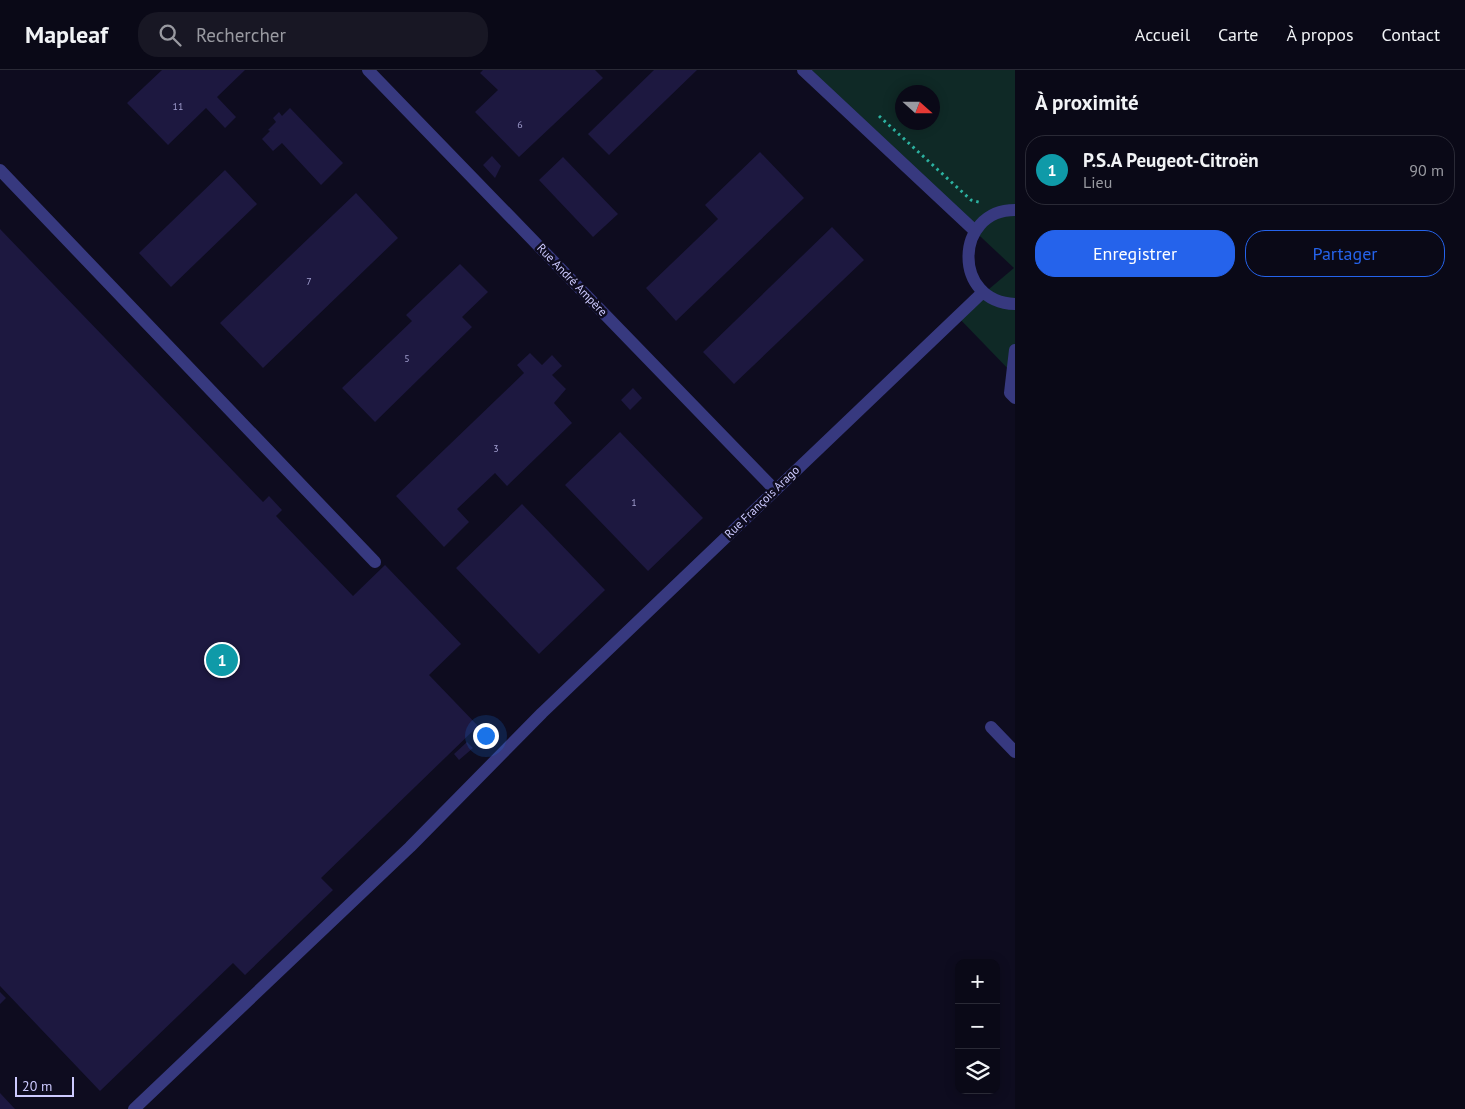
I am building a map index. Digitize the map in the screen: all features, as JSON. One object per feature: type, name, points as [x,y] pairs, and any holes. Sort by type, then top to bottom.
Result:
[{"type":"street","name":"Rue André Ampère","points":[[368,70],[775,490]]},
{"type":"street","points":[[804,70],[975,231]]},
{"type":"street","points":[[0,170],[375,562]]},
{"type":"street","points":[[1015,210],[996,214],[984,221],[975,231],[970,241],[968,263],[973,278],[983,292],[1007,304],[1015,304]]},
{"type":"street","name":"Rue François Arago","points":[[134,1109],[410,848],[542,713],[983,292]]},
{"type":"street","points":[[1015,350],[1010,393],[1015,398]]},
{"type":"street","points":[[991,727],[1015,752]]},
{"type":"path","points":[[877,115],[971,200],[982,203],[991,200]]},
{"type":"green space","points":[[803,70],[1015,70],[1015,376],[957,316],[1014,268]]},
{"type":"building","points":[[162,70],[245,70],[217,97],[236,117],[225,128],[206,108],[168,145],[127,103]]},
{"type":"building","points":[[483,70],[595,70],[603,78],[519,157],[475,112],[498,90],[480,73]]},
{"type":"building","points":[[654,70],[697,70],[609,155],[588,134]]},
{"type":"building","points":[[290,108],[343,163],[321,185],[282,143],[273,151],[262,139],[276,122],[273,118],[279,112],[282,116]]},
{"type":"building","points":[[760,152],[804,198],[676,321],[646,288],[718,219],[705,205]]},
{"type":"building","points":[[492,156],[501,166],[495,178],[483,165]]},
{"type":"building","points":[[563,157],[618,214],[593,237],[539,180]]},
{"type":"building","points":[[225,170],[257,204],[171,287],[139,253]]},
{"type":"building","points":[[356,193],[398,238],[263,368],[220,323]]},
{"type":"building","points":[[832,227],[864,260],[734,384],[703,352]]},
{"type":"building","points":[[0,229],[263,502],[269,496],[282,510],[276,516],[353,596],[385,565],[461,644],[429,675],[478,726],[321,878],[333,890],[245,975],[233,963],[100,1091],[0,986]]},
{"type":"building","points":[[460,264],[488,292],[462,317],[472,327],[375,422],[342,388],[412,321],[406,315]]},
{"type":"building","points":[[530,353],[542,365],[552,355],[562,366],[552,375],[566,389],[554,403],[572,423],[507,486],[495,473],[457,509],[469,522],[444,547],[396,496],[524,373],[517,365]]},
{"type":"building","points":[[633,388],[642,398],[630,410],[621,400]]},
{"type":"building","points":[[620,432],[703,518],[648,571],[565,485]]},
{"type":"building","points":[[522,504],[605,590],[539,654],[456,568]]},
{"type":"building","points":[[467,742],[473,748],[459,760],[454,754]]},
{"type":"building","points":[[0,992],[6,998],[0,1004]]},
{"type":"building","points":[[0,1093],[15,1109],[0,1109]]},
{"type":"place","name":"P.S.A Peugeot-Citroën","points":[[222,660]]}]
